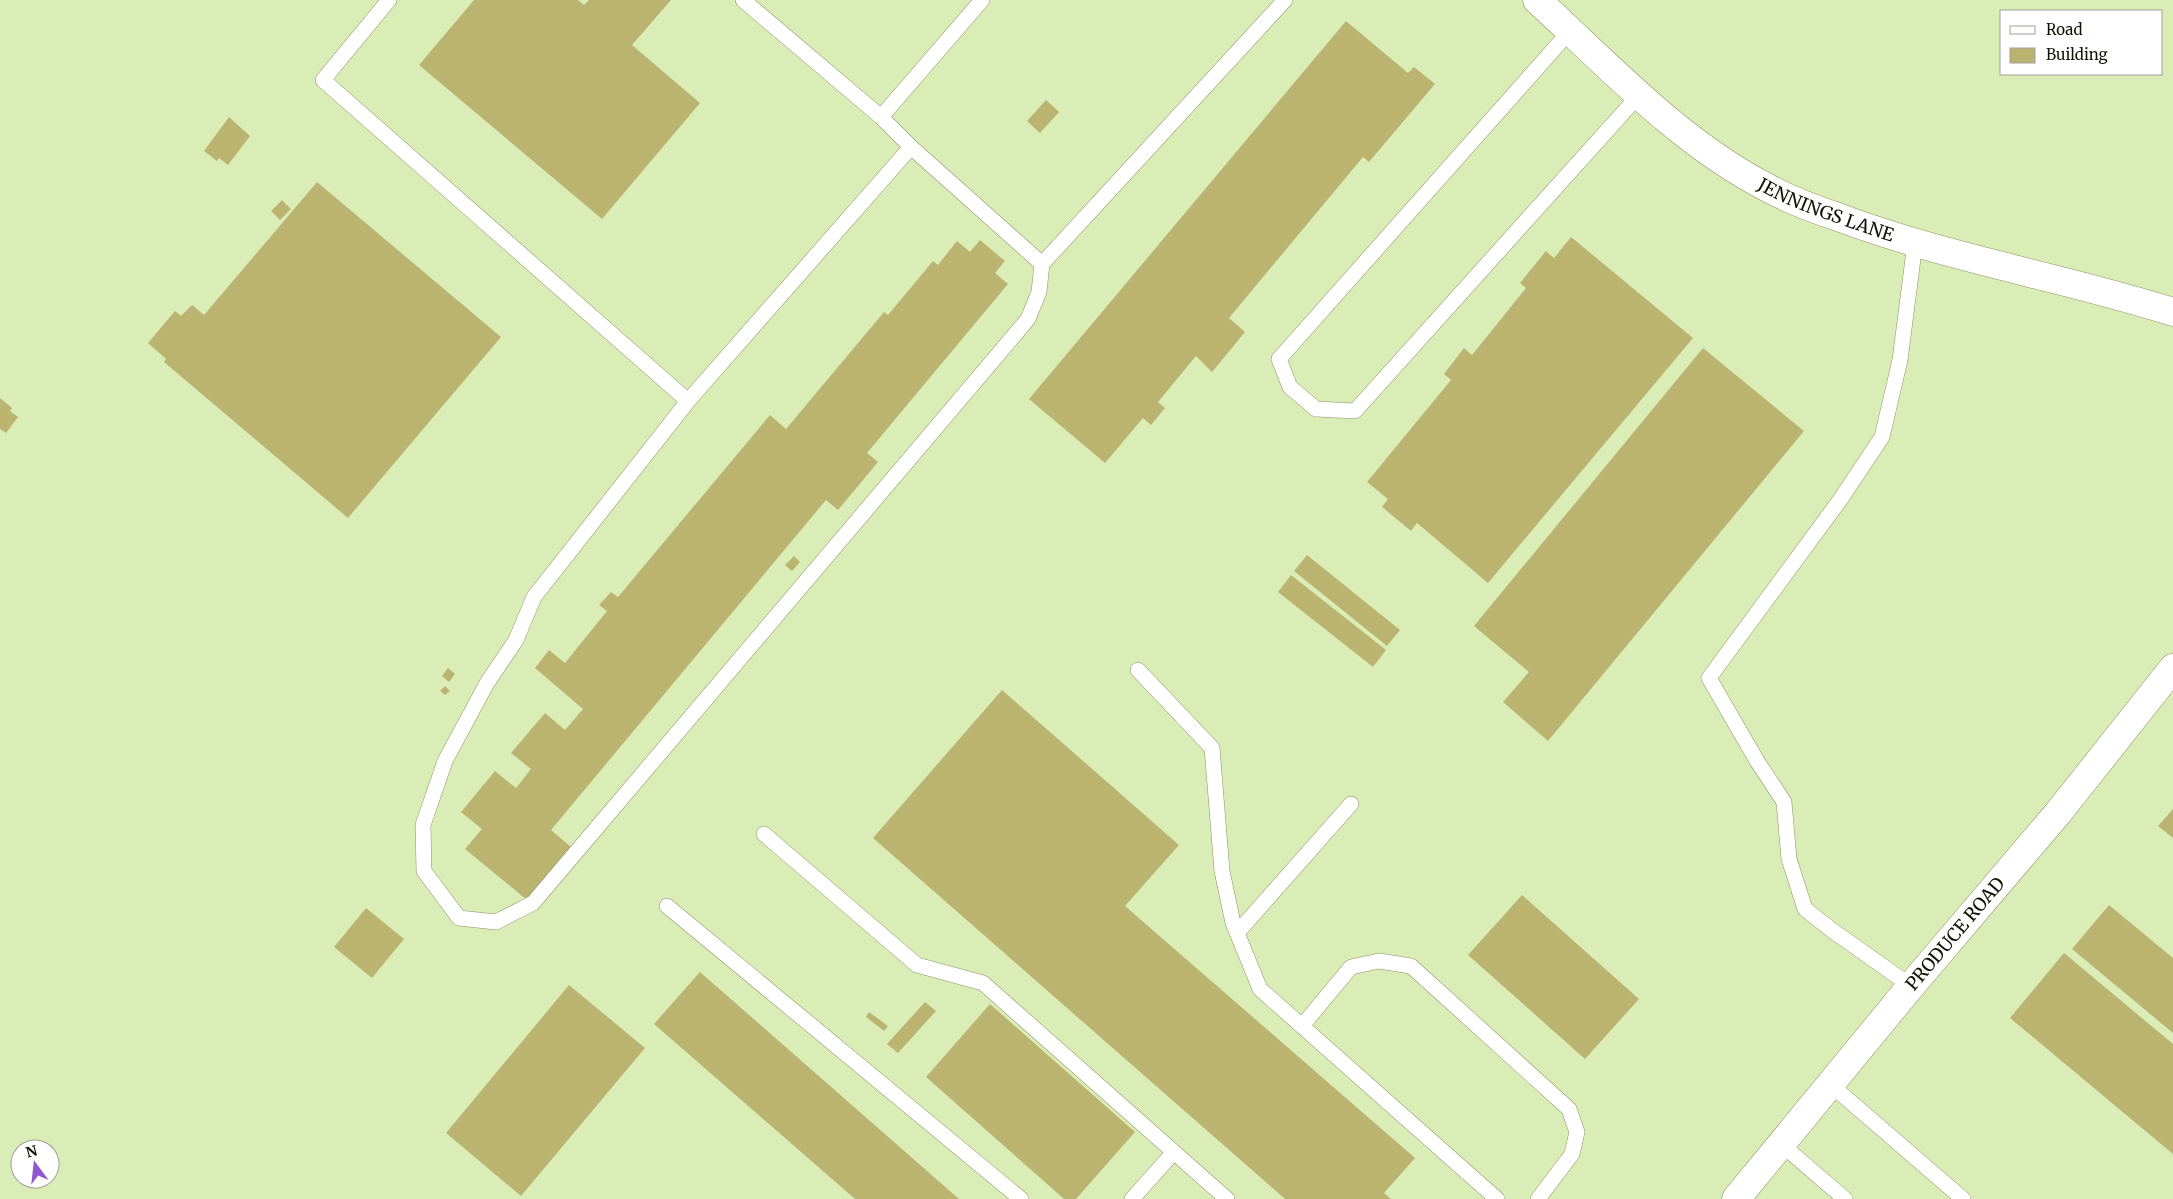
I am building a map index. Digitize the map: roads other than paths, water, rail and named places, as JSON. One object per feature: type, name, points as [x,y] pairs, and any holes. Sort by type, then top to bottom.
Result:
[{"type":"street","name":"JENNINGS LANE","points":[[1536,0],[1679,130],[1722,162],[1768,188],[1804,205],[1878,233],[2127,298],[2173,312]]},
{"type":"street","name":"PRODUCE ROAD","points":[[1736,1199],[1911,986],[2058,814],[2173,668]]},
{"type":"lane","points":[[389,0],[323,80],[688,401]]},
{"type":"lane","points":[[743,0],[882,117],[911,147],[1042,264]]},
{"type":"lane","points":[[882,117],[982,0]]},
{"type":"lane","points":[[911,147],[688,401],[534,597],[516,640],[487,683],[445,761],[423,825],[424,871],[459,918],[496,922],[533,903],[1028,319],[1039,292],[1042,264],[1285,0]]},
{"type":"lane","points":[[1570,31],[1279,359],[1290,387],[1316,409],[1355,411],[1640,94]]},
{"type":"lane","points":[[1911,986],[1832,931],[1805,909],[1789,858],[1784,802],[1747,745],[1709,678],[1840,500],[1882,437],[1900,360],[1915,243]]},
{"type":"lane","points":[[1138,670],[1212,748],[1222,872],[1233,923],[1260,989],[1497,1199]]},
{"type":"lane","points":[[1237,933],[1352,804]]},
{"type":"lane","points":[[764,834],[917,965],[983,983],[1227,1199]]},
{"type":"lane","points":[[667,906],[1021,1199]]},
{"type":"lane","points":[[1302,1026],[1351,968],[1379,961],[1411,966],[1569,1109],[1577,1132],[1572,1154],[1538,1199]]},
{"type":"lane","points":[[1830,1085],[1963,1199]]},
{"type":"lane","points":[[1782,1144],[1845,1199]]},
{"type":"lane","points":[[1132,1199],[1174,1152]]}]
